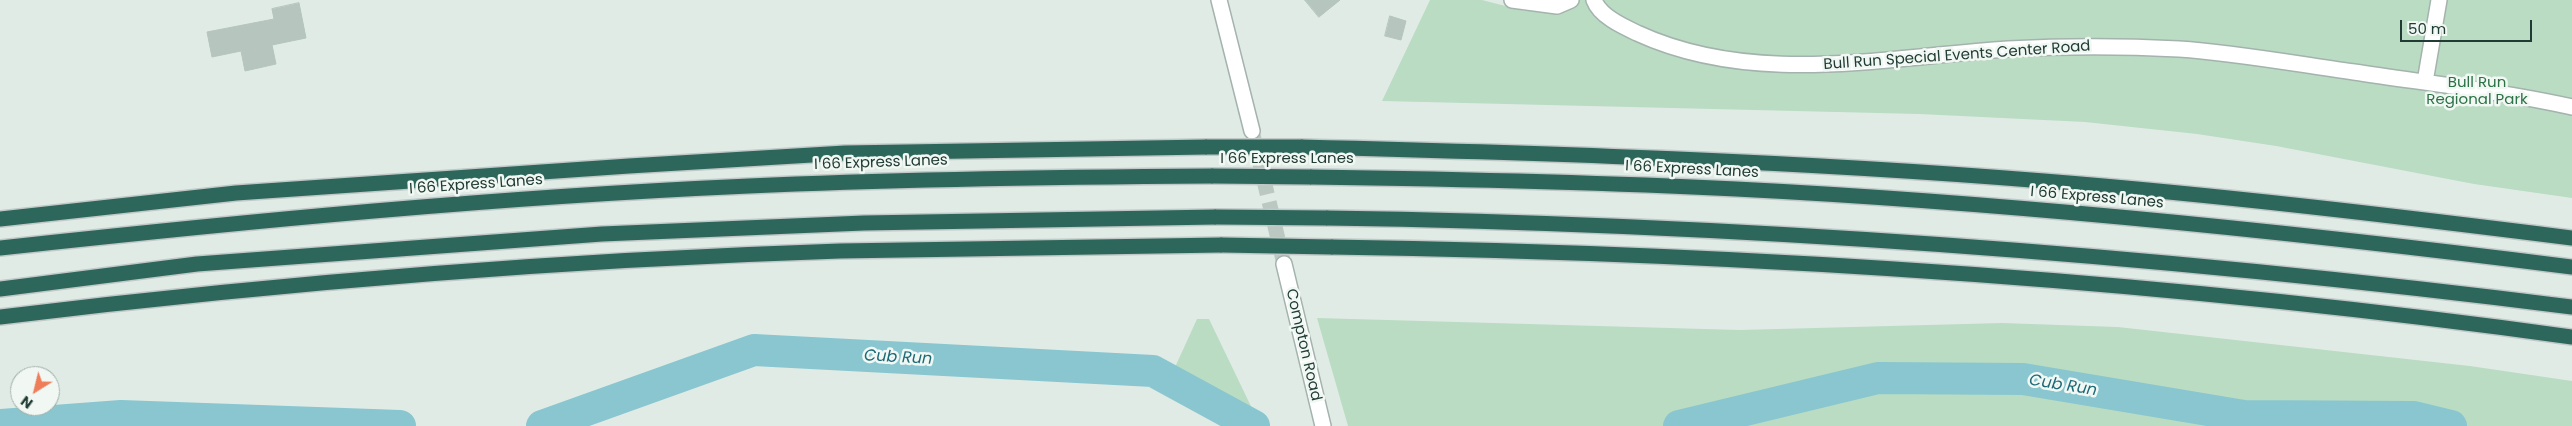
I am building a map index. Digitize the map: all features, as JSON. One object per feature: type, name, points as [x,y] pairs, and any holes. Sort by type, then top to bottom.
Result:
[{"type":"highway","points":[[0,219],[236,193],[639,165],[855,153],[1301,147],[1688,158],[2032,180],[2285,204],[2572,238]]},
{"type":"highway","name":"I 66 Express Lanes","points":[[0,248],[373,210],[746,186],[982,178],[1213,176],[1590,183],[1736,189],[1910,200],[2236,228],[2408,246],[2572,267]]},
{"type":"highway","points":[[0,289],[197,264],[602,234],[864,223],[1216,217],[1326,218],[1644,228],[2018,249],[2220,267],[2572,307]]},
{"type":"highway","points":[[0,317],[306,284],[631,261],[838,251],[1222,245],[1516,250],[1686,256],[1980,274],[2238,297],[2572,337]]},
{"type":"street","points":[[1219,0],[1252,131]]},
{"type":"street","points":[[1512,0],[1557,6],[1571,0]]},
{"type":"street","name":"Bull Run Special Events Center Road","points":[[1594,0],[1601,10],[1611,18],[1656,42],[1706,57],[1737,61],[1786,65],[1832,64],[2007,50],[2124,47],[2190,50],[2425,82],[2572,107]]},
{"type":"street","points":[[2425,82],[2439,0]]},
{"type":"street","name":"Compton Road","points":[[1284,264],[1321,419]]},
{"type":"green space","name":"Bull Run Regional Park","points":[[1430,0],[1482,0],[1525,11],[1549,8],[1552,0],[2572,0],[2572,198],[2474,184],[2276,146],[2197,134],[2085,122],[1919,114],[1382,101]]},
{"type":"green space","points":[[1317,318],[1740,330],[2002,323],[2118,327],[2470,366],[2572,381],[2572,426],[1348,426]]},
{"type":"green space","points":[[1197,319],[1209,319],[1260,425],[1165,389]]},
{"type":"building","points":[[1305,0],[1340,0],[1319,17]]},
{"type":"building","points":[[299,3],[306,38],[272,45],[276,64],[245,71],[241,51],[212,57],[207,32],[274,19],[272,9]]},
{"type":"building","points":[[1390,16],[1406,21],[1401,40],[1385,36]]},
{"type":"waterway","name":"Cub Run","points":[[542,426],[754,350],[1153,371],[1254,426]]},
{"type":"waterway","name":"Cub Run","points":[[1679,426],[1878,378],[2023,379],[2244,416],[2414,417],[2451,426]]},
{"type":"waterway","name":"Cub Run","points":[[0,425],[121,416],[400,426]]},
{"type":"tunnel","points":[[1253,135],[1284,264]]}]
